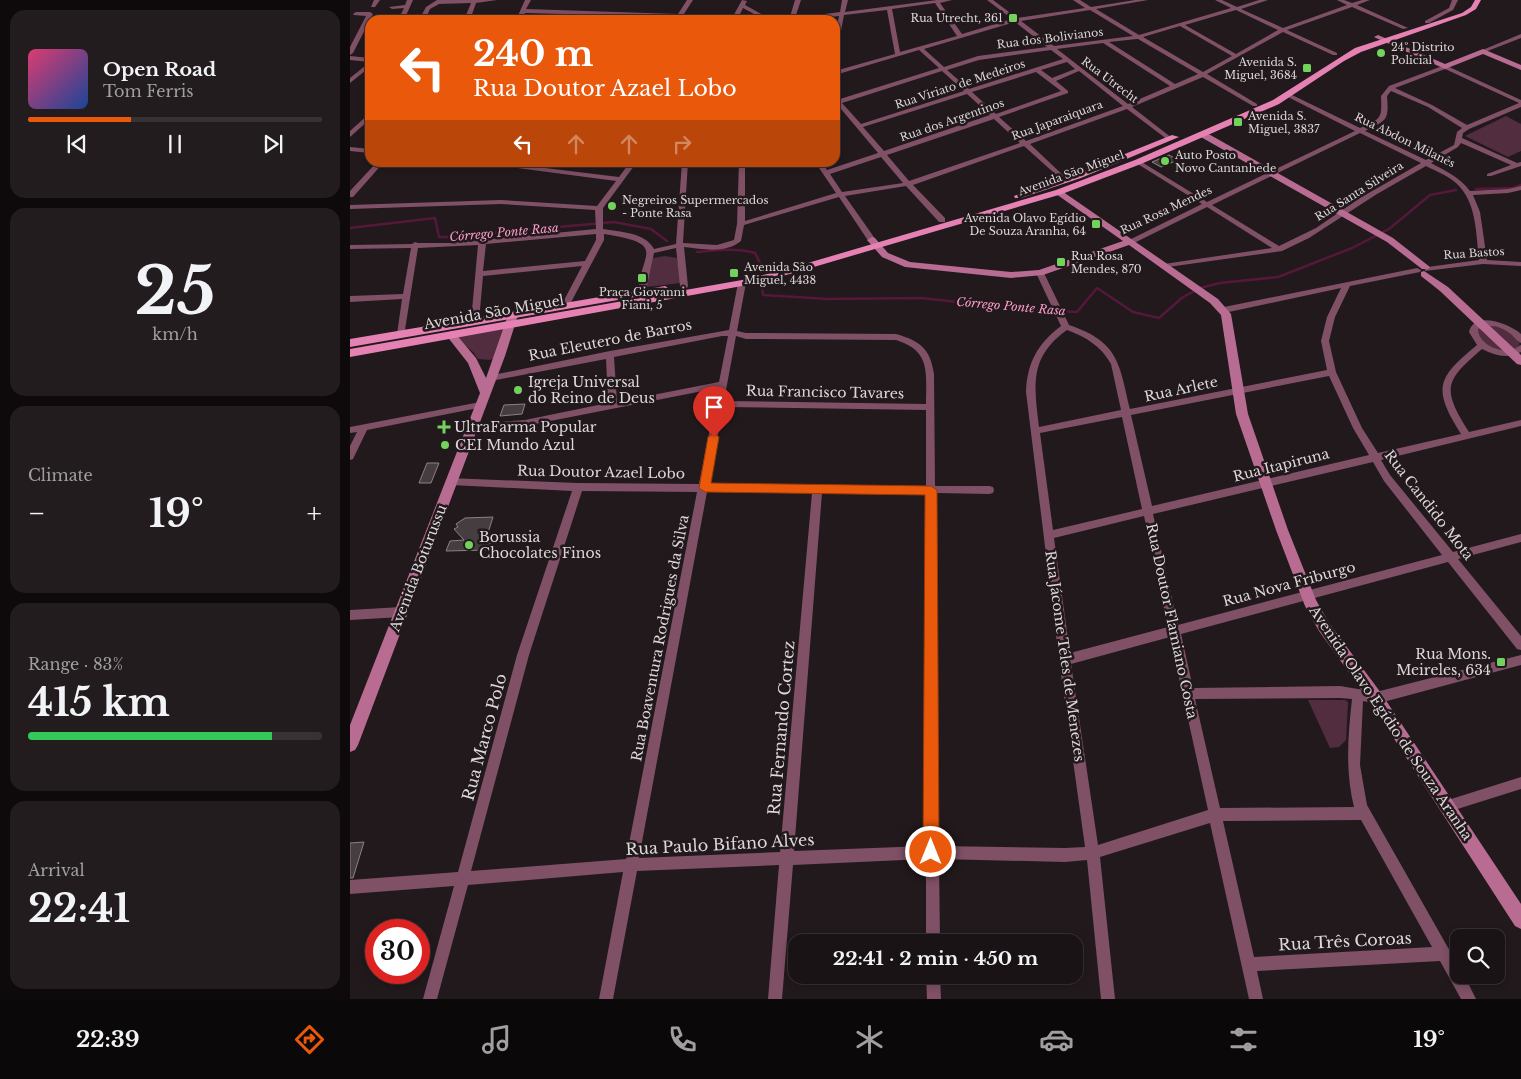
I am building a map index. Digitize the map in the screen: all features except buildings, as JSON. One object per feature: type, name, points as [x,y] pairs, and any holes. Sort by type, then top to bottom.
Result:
[{"type":"main road","name":"Avenida São Miguel","points":[[350,343],[475,321],[512,320],[643,297],[684,286],[762,271],[874,243],[1059,192],[1138,162],[1202,134],[1288,90],[1349,54],[1381,38],[1405,28],[1458,12],[1465,7],[1468,0]]},
{"type":"main road","name":"Avenida São Miguel","points":[[350,353],[451,335],[565,306],[742,283],[874,243],[1078,176],[1170,139],[1288,90],[1335,54],[1381,38],[1464,14],[1474,8],[1478,0]]},
{"type":"main road","points":[[1381,38],[1445,67],[1483,51],[1521,68]]},
{"type":"main road","points":[[1202,134],[1390,240],[1482,324],[1517,350],[1521,361]]},
{"type":"main road","points":[[1078,176],[1055,187],[1059,192],[1199,290],[1224,310]]},
{"type":"main road","name":"Rua Rosa Mendes","points":[[874,243],[892,259],[915,266],[988,274],[1040,272],[1129,242]]},
{"type":"main road","name":"Avenida Olavo Egídio de Souza Aranha","points":[[1224,310],[1228,321],[1236,391],[1249,439],[1306,594],[1324,626],[1376,698],[1521,920]]},
{"type":"main road","name":"Avenida Boturussu","points":[[350,744],[500,356],[512,320]]},
{"type":"main road","points":[[459,324],[451,335],[474,360],[485,392]]},
{"type":"main road","points":[[474,360],[488,361],[500,356]]},
{"type":"street","points":[[424,15],[428,8],[439,1],[494,0]]},
{"type":"street","points":[[522,15],[528,0]]},
{"type":"street","points":[[681,15],[690,0]]},
{"type":"street","points":[[794,15],[798,0]]},
{"type":"street","points":[[840,23],[845,0]]},
{"type":"street","points":[[834,15],[949,0]]},
{"type":"street","name":"Rua Utrecht","points":[[990,0],[1170,139]]},
{"type":"street","points":[[1076,0],[1202,75],[1255,104]]},
{"type":"street","points":[[840,71],[1016,20],[1092,10],[1145,0]]},
{"type":"street","points":[[1218,0],[1335,54]]},
{"type":"street","name":"Rua dos Bolivianos","points":[[840,99],[987,56],[1137,37],[1265,0]]},
{"type":"street","points":[[1340,0],[1405,28]]},
{"type":"street","name":"Rua Japaraiquara","points":[[741,224],[840,194],[908,184],[1024,144],[1128,106],[1202,75],[1282,30],[1367,0]]},
{"type":"street","name":"Avenida São Miguel","points":[[1427,22],[1451,9],[1455,0]]},
{"type":"street","points":[[469,15],[475,1]]},
{"type":"street","points":[[937,2],[960,36]]},
{"type":"street","points":[[392,7],[409,3]]},
{"type":"street","points":[[403,15],[409,3]]},
{"type":"street","points":[[737,15],[743,3],[761,15]]},
{"type":"street","points":[[889,8],[898,54]]},
{"type":"street","points":[[524,11],[613,15]]},
{"type":"street","points":[[356,14],[369,15]]},
{"type":"street","points":[[350,53],[365,24]]},
{"type":"street","points":[[1182,25],[1236,56]]},
{"type":"street","points":[[1483,51],[1521,36]]},
{"type":"street","points":[[1105,42],[1175,86]]},
{"type":"street","points":[[920,48],[1065,180]]},
{"type":"street","points":[[350,58],[365,60]]},
{"type":"street","name":"Rua Viriato de Medeiros","points":[[858,127],[1067,60]]},
{"type":"street","points":[[1390,88],[1445,67],[1521,104]]},
{"type":"street","points":[[350,81],[365,68]]},
{"type":"street","points":[[1037,70],[1051,81],[1079,69]]},
{"type":"street","name":"Rua dos Argentinos","points":[[826,173],[1066,92],[1051,81]]},
{"type":"street","points":[[1390,88],[1430,106],[1467,128],[1521,104]]},
{"type":"street","name":"Rua Rosa Mendes","points":[[1129,242],[1272,174],[1383,118],[1385,114],[1384,96],[1390,88]]},
{"type":"street","name":"Rua Abdon Milanês","points":[[1288,90],[1360,131],[1455,178],[1470,193]]},
{"type":"street","points":[[840,105],[908,184],[942,220]]},
{"type":"street","points":[[350,134],[365,120]]},
{"type":"street","name":"Rua Santa Silveira","points":[[1164,266],[1279,249],[1324,226],[1456,146],[1460,132],[1467,128]]},
{"type":"street","points":[[1459,139],[1519,164]]},
{"type":"street","points":[[350,149],[365,150]]},
{"type":"street","points":[[1138,162],[1279,249]]},
{"type":"street","points":[[1489,175],[1519,164]]},
{"type":"street","points":[[350,195],[376,167]]},
{"type":"street","points":[[517,167],[621,179]]},
{"type":"street","points":[[565,306],[586,263],[600,240],[599,208],[630,167]]},
{"type":"street","points":[[684,286],[680,248],[685,167]]},
{"type":"street","points":[[651,254],[680,248],[717,248],[737,241],[741,224],[742,167]]},
{"type":"street","points":[[822,167],[874,243]]},
{"type":"street","points":[[1483,262],[1476,207],[1470,193],[1508,191],[1520,188]]},
{"type":"street","points":[[350,207],[501,202],[599,208]]},
{"type":"street","points":[[350,247],[482,243],[600,230],[631,236],[647,243],[651,254],[643,297]]},
{"type":"street","points":[[475,321],[482,243]]},
{"type":"street","points":[[400,334],[415,244]]},
{"type":"street","name":"Rua Bastos","points":[[1224,310],[1424,270],[1483,262],[1521,264]]},
{"type":"street","points":[[479,274],[586,263]]},
{"type":"street","points":[[1040,272],[1066,326]]},
{"type":"street","name":"Rua Boaventura Rodrigues da Silva","points":[[606,999],[705,488],[742,283]]},
{"type":"street","name":"Rua Candido Mota","points":[[1346,286],[1331,317],[1325,341],[1332,372],[1373,457],[1386,478],[1521,645]]},
{"type":"street","points":[[350,299],[406,296]]},
{"type":"street","points":[[1517,350],[1494,351],[1482,345],[1477,341],[1473,332],[1474,328],[1482,324],[1504,326],[1521,339]]},
{"type":"street","name":"Rua Doutor Flamiano Costa","points":[[1066,326],[1086,334],[1103,345],[1110,353],[1115,364],[1256,999]]},
{"type":"street","name":"Rua Jácome Téles de Menezes","points":[[1066,326],[1043,348],[1035,359],[1030,374],[1034,431],[1093,853],[1108,999]]},
{"type":"street","name":"Rua Eleutero de Barros","points":[[491,378],[707,335],[734,333],[746,336],[896,337],[909,341],[924,351],[927,358],[930,407],[932,934]]},
{"type":"street","points":[[1467,436],[1454,415],[1446,389],[1450,374],[1482,345]]},
{"type":"street","points":[[610,354],[613,406]]},
{"type":"street","name":"Rua Arlete","points":[[1034,431],[1332,372]]},
{"type":"street","points":[[472,427],[525,423],[723,384]]},
{"type":"street","name":"Rua Francisco Tavares","points":[[720,404],[930,407]]},
{"type":"street","points":[[350,430],[480,406]]},
{"type":"street","name":"Rua Itapiruna","points":[[1048,535],[1521,423]]},
{"type":"street","points":[[350,456],[364,427]]},
{"type":"street","name":"Rua Doutor Azael Lobo","points":[[451,481],[578,487],[990,490]]},
{"type":"street","name":"Rua Marco Polo","points":[[430,999],[523,655],[578,487]]},
{"type":"street","name":"Rua Fernando Cortez","points":[[776,999],[816,490]]},
{"type":"street","name":"Rua Nova Friburgo","points":[[1065,660],[1521,538]]},
{"type":"street","points":[[350,615],[401,612]]},
{"type":"street","points":[[1187,694],[1358,694],[1376,698],[1521,660]]},
{"type":"street","points":[[1358,694],[1355,733],[1357,795],[1364,813],[1469,999]]},
{"type":"street","points":[[1448,806],[1521,783]]},
{"type":"street","name":"Rua Paulo Bifano Alves","points":[[350,887],[631,865],[931,852],[1093,853],[1214,815],[1364,813]]},
{"type":"street","name":"Rua Três Coroas","points":[[1248,964],[1443,954]]},
{"type":"street","points":[[933,984],[934,999]]},
{"type":"shaded area","points":[[1506,116],[1521,124],[1521,151],[1508,157],[1465,136]]},
{"type":"shaded area","points":[[665,256],[677,258],[681,283],[647,287],[653,258]]},
{"type":"shaded area","points":[[1483,325],[1504,327],[1520,340],[1519,348],[1510,353],[1487,348],[1475,330]]},
{"type":"shaded area","points":[[507,327],[498,356],[490,360],[478,359],[473,352],[454,336]]},
{"type":"shaded area","points":[[1308,700],[1345,700],[1348,702],[1346,740],[1339,747],[1330,748]]},
{"type":"waterway","name":"Córrego Ponte Rasa","points":[[1476,189],[1513,188],[1521,185]]},
{"type":"waterway","name":"Córrego Ponte Rasa","points":[[762,285],[763,295],[828,299],[921,298],[1022,309],[1077,312],[1097,288],[1133,312],[1159,318],[1183,297],[1200,288],[1220,283],[1278,277],[1352,248],[1389,229],[1430,195],[1456,190]]},
{"type":"waterway","name":"Córrego Ponte Rasa","points":[[350,228],[435,218],[439,237],[447,237],[614,222],[651,229],[667,241]]},
{"type":"waterway","name":"Córrego Ponte Rasa","points":[[697,252],[748,251],[755,253],[760,263]]},
{"type":"place","name":"Rua Utrecht, 361","points":[[1013,18]]},
{"type":"place","name":"24º Distrito Policial","points":[[1381,53]]},
{"type":"place","name":"Avenida S. Miguel, 3684","points":[[1307,68]]},
{"type":"place","name":"Avenida S. Miguel, 3837","points":[[1238,122]]},
{"type":"place","name":"Auto Posto Novo Cantanhede","points":[[1165,161]]},
{"type":"place","name":"Negreiros Supermercados - Ponte Rasa","points":[[612,206]]},
{"type":"place","name":"Avenida Olavo Egídio De Souza Aranha, 64","points":[[1096,224]]},
{"type":"place","name":"Rua Rosa Mendes, 870","points":[[1061,262]]},
{"type":"place","name":"Avenida São Miguel, 4438","points":[[734,273]]},
{"type":"place","name":"Praça Giovanni Fiani, 5","points":[[642,278]]},
{"type":"place","name":"Igreja Universal do Reino de Deus","points":[[518,390]]},
{"type":"place","name":"UltraFarma Popular","points":[[444,427]]},
{"type":"place","name":"CEI Mundo Azul","points":[[445,445]]},
{"type":"place","name":"Borussia Chocolates Finos","points":[[469,545]]},
{"type":"place","name":"Rua Mons. Meireles, 634","points":[[1501,662]]},
{"type":"route","points":[[714,437],[705,488],[931,490],[931,852]]}]
